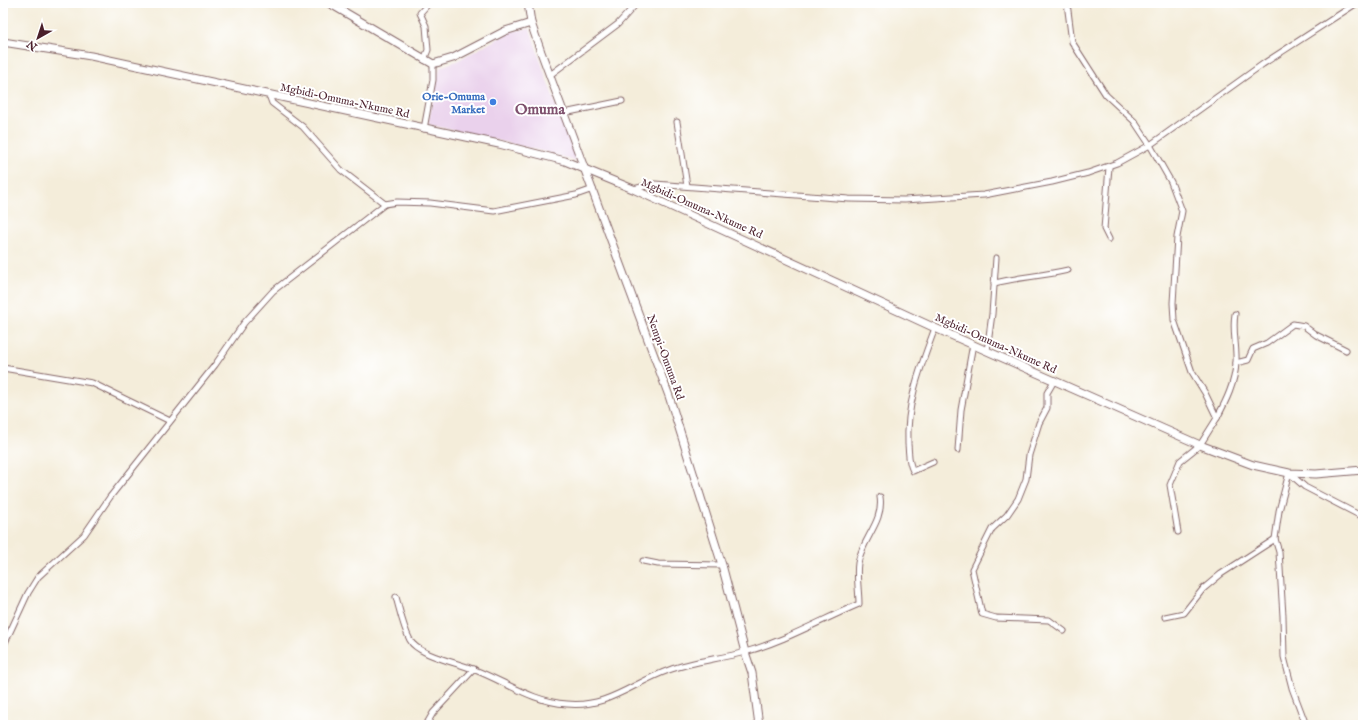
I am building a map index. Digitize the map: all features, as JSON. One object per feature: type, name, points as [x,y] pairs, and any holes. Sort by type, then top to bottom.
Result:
[{"type":"street","points":[[329,3],[433,64],[453,58],[505,31],[531,23]]},
{"type":"street","points":[[424,60],[428,50],[426,26],[420,13],[429,3]]},
{"type":"street","name":"Nempi-Omuma Rd","points":[[528,3],[531,23],[669,396],[722,565],[745,652],[752,672],[759,725]]},
{"type":"street","points":[[550,75],[618,24],[637,3]]},
{"type":"street","points":[[1067,3],[1072,42],[1106,94],[1134,121],[1150,145],[1171,182],[1182,211],[1177,237],[1173,303],[1174,320],[1192,372],[1217,418]]},
{"type":"street","points":[[633,189],[655,184],[849,199],[942,198],[984,195],[1052,182],[1109,167],[1150,145],[1263,64],[1357,3]]},
{"type":"street","name":"Mgbidi-Omuma-Nkume Rd","points":[[3,42],[91,56],[536,153],[585,169],[633,189],[935,328],[1200,445],[1253,465],[1289,473],[1316,474],[1363,470]]},
{"type":"street","points":[[424,129],[433,80],[433,64]]},
{"type":"street","points":[[269,95],[272,103],[303,127],[341,170],[385,204]]},
{"type":"street","points":[[564,113],[622,101]]},
{"type":"street","points":[[677,122],[688,186]]},
{"type":"street","points":[[1109,167],[1104,229],[1109,239]]},
{"type":"street","points":[[3,647],[28,593],[38,578],[84,535],[110,497],[215,365],[241,327],[273,291],[385,204],[397,202],[430,203],[494,211],[576,195],[593,189]]},
{"type":"street","points":[[987,351],[992,314],[996,258]]},
{"type":"street","points":[[994,283],[1030,275],[1050,274],[1068,270]]},
{"type":"street","points":[[1178,532],[1170,485],[1180,461],[1200,445],[1229,395],[1236,363],[1233,327],[1235,314]]},
{"type":"street","points":[[1236,363],[1248,360],[1253,349],[1267,343],[1293,324],[1304,326],[1316,335],[1346,350]]},
{"type":"street","points":[[934,462],[913,471],[909,463],[908,428],[913,390],[935,328]]},
{"type":"street","points":[[958,450],[961,410],[973,344]]},
{"type":"street","points":[[3,368],[92,383],[170,421]]},
{"type":"street","points":[[1054,381],[1047,393],[1047,408],[1035,436],[1029,455],[1026,479],[1018,499],[1007,515],[992,529],[972,569],[982,614],[996,618],[1049,620],[1064,631]]},
{"type":"street","points":[[1306,725],[1292,688],[1284,657],[1283,609],[1279,552],[1276,539],[1279,511],[1289,473],[1304,487],[1363,517]]},
{"type":"street","points":[[396,597],[410,641],[428,653],[474,669],[533,698],[547,702],[593,704],[612,698],[653,676],[673,668],[745,652],[774,642],[859,604],[858,563],[876,524],[882,506],[880,497]]},
{"type":"street","points":[[1165,617],[1184,613],[1204,589],[1221,574],[1276,539]]},
{"type":"street","points":[[643,561],[658,564],[722,565]]},
{"type":"street","points":[[426,725],[433,713],[474,669]]},
{"type":"shaded area","name":"Orie-Omuma Market","points":[[530,28],[547,80],[577,161],[430,125],[428,123],[440,67],[456,61],[512,31]]},
{"type":"place","name":"Orie-Omuma Market","points":[[493,102]]},
{"type":"district","name":"Omuma","points":[[540,109]]}]
